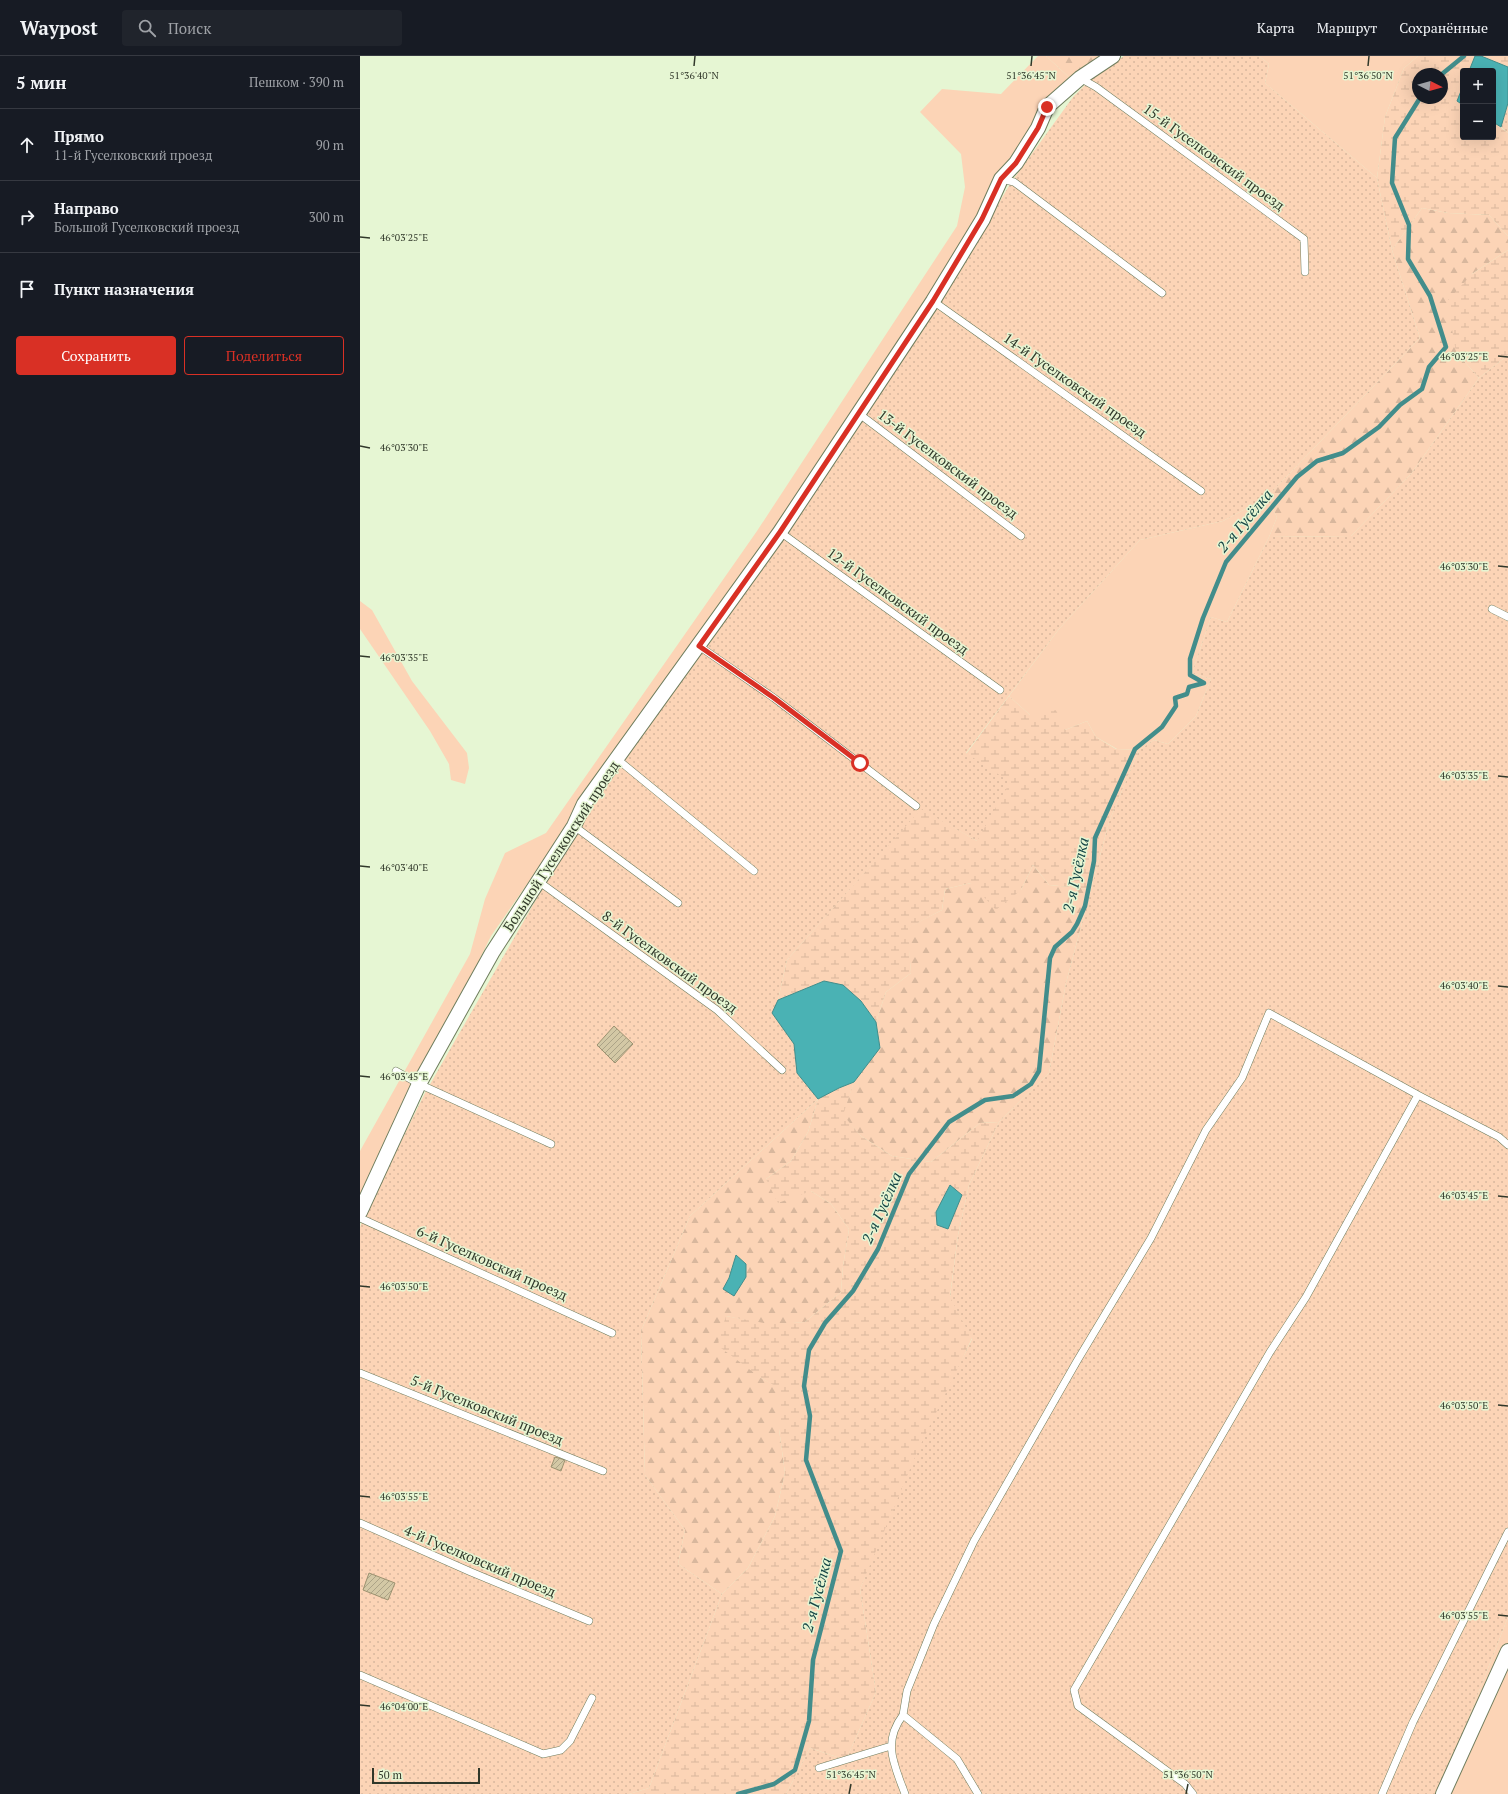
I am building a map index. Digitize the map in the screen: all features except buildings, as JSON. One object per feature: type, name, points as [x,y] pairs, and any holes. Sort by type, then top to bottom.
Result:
[{"type":"street","name":"Большой Гуселковский проезд","points":[[360,1212],[419,1084],[492,953],[574,826],[584,804],[780,532],[933,301],[982,219],[1001,179],[1016,163],[1038,128],[1047,107],[1080,78],[1112,56]]},
{"type":"street","points":[[1443,1794],[1508,1651]]},
{"type":"lane","name":"15-й Гуселковский проезд","points":[[1080,78],[1096,87],[1304,239],[1305,272]]},
{"type":"lane","points":[[1001,179],[1014,182],[1162,293]]},
{"type":"lane","name":"14-й Гуселковский проезд","points":[[933,301],[1201,491]]},
{"type":"lane","name":"13-й Гуселковский проезд","points":[[858,413],[1021,536]]},
{"type":"lane","name":"12-й Гуселковский проезд","points":[[780,532],[1000,690]]},
{"type":"lane","points":[[1492,610],[1508,617]]},
{"type":"lane","points":[[699,646],[774,698],[916,806]]},
{"type":"lane","points":[[617,759],[754,871]]},
{"type":"lane","points":[[574,826],[678,903]]},
{"type":"lane","name":"8-й Гуселковский проезд","points":[[538,881],[717,1010],[782,1070]]},
{"type":"lane","points":[[905,1794],[895,1766],[891,1746],[892,1735],[897,1723],[903,1715],[907,1691],[934,1624],[974,1541],[1077,1361],[1151,1238],[1206,1130],[1242,1078],[1269,1013],[1418,1095],[1499,1137],[1508,1145]]},
{"type":"lane","points":[[396,1072],[551,1144]]},
{"type":"lane","points":[[1193,1794],[1185,1784],[1168,1770],[1078,1706],[1074,1690],[1270,1352],[1306,1296],[1418,1095]]},
{"type":"lane","name":"6-й Гуселковский проезд","points":[[360,1218],[612,1333]]},
{"type":"lane","name":"5-й Гуселковский проезд","points":[[360,1373],[603,1471]]},
{"type":"lane","name":"4-й Гуселковский проезд","points":[[360,1523],[471,1572],[589,1621]]},
{"type":"lane","points":[[1382,1794],[1413,1722],[1508,1532]]},
{"type":"lane","points":[[360,1675],[543,1754],[561,1750],[570,1741],[592,1698]]},
{"type":"lane","points":[[903,1715],[957,1759],[978,1794]]},
{"type":"lane","points":[[819,1768],[891,1746]]},
{"type":"green space","points":[[1038,56],[1046,56],[1071,79],[1031,127],[1001,171],[977,215],[926,300],[735,586],[491,936],[360,1204],[360,1151],[470,954],[485,899],[505,853],[546,833],[757,531],[957,226],[965,187],[961,154],[920,112],[942,89],[1001,94]]},
{"type":"green space","points":[[1046,56],[1100,56],[1071,79]]},
{"type":"green space","points":[[1124,56],[1259,56],[1269,64],[1265,83],[1377,178],[1392,250],[1420,338],[1266,498],[1223,521],[1140,540],[1059,629],[966,753],[1010,782],[977,841],[921,809],[787,960],[778,1000],[772,1013],[794,1044],[797,1073],[818,1099],[690,1216],[641,1331],[645,1475],[685,1530],[678,1564],[722,1594],[649,1788],[629,1794],[360,1794],[360,1227],[365,1214],[425,1093],[588,809],[867,412],[945,296],[1010,184],[1073,97],[1092,78]]},
{"type":"green space","points":[[1259,56],[1418,56],[1404,68],[1385,117],[1377,178],[1265,83],[1269,64]]},
{"type":"green space","points":[[1418,56],[1475,56],[1470,68],[1460,68],[1460,94],[1457,101],[1460,103],[1460,140],[1496,140],[1496,124],[1508,133],[1508,236],[1489,215],[1448,213],[1422,208],[1392,250],[1377,178],[1385,117],[1404,68]]},
{"type":"green space","points":[[1481,56],[1508,56],[1508,67]]},
{"type":"green space","points":[[1508,103],[1508,133],[1501,127]]},
{"type":"green space","points":[[1422,208],[1448,213],[1489,215],[1508,236],[1508,250],[1472,274],[1456,352],[1479,378],[1411,474],[1351,536],[1269,537],[1277,517],[1266,498],[1420,338],[1392,250]]},
{"type":"green space","points":[[1508,250],[1508,355],[1479,378],[1456,352],[1447,301],[1472,274]]},
{"type":"green space","points":[[1508,355],[1508,1617],[1439,1794],[786,1794],[810,1748],[846,1760],[876,1692],[860,1589],[918,1450],[972,1339],[950,1297],[958,1235],[969,1185],[999,1122],[1049,1073],[1066,983],[1109,822],[1139,750],[1154,740],[1168,744],[1196,716],[1211,679],[1192,673],[1211,617],[1227,622],[1269,537],[1351,536],[1411,474],[1479,378]]},
{"type":"green space","points":[[1266,498],[1277,517],[1269,537],[1227,622],[1211,617],[1192,673],[1211,679],[1196,716],[1168,744],[1154,740],[1139,750],[1117,749],[1096,737],[1087,721],[1065,730],[1030,715],[1009,696],[1059,629],[1140,540],[1223,521]]},
{"type":"green space","points":[[360,601],[372,610],[412,681],[467,753],[469,768],[465,784],[451,780],[449,764],[430,731],[360,629]]},
{"type":"green space","points":[[1009,696],[1030,715],[1056,710],[1065,730],[1087,721],[1096,737],[1116,749],[1139,750],[1109,822],[1091,889],[1049,885],[1033,865],[1021,890],[996,910],[971,883],[945,889],[942,910],[908,928],[911,973],[886,992],[876,1022],[861,1001],[824,981],[778,1000],[787,960],[921,808],[977,841],[966,754]]},
{"type":"green space","points":[[1033,865],[1049,885],[1091,889],[1066,983],[1049,1073],[999,1122],[980,1123],[931,1162],[892,1156],[861,1136],[842,1115],[854,1082],[880,1048],[876,1022],[886,992],[911,973],[907,928],[942,910],[945,889],[971,883],[1021,890]]},
{"type":"green space","points":[[854,1082],[843,1115],[861,1136],[892,1156],[931,1162],[980,1123],[999,1122],[969,1185],[958,1235],[950,1296],[972,1338],[860,1589],[876,1692],[846,1760],[810,1748],[786,1794],[629,1794],[649,1788],[722,1594],[748,1568],[775,1516],[785,1473],[779,1429],[779,1388],[761,1378],[717,1345],[726,1316],[769,1324],[805,1322],[841,1292],[843,1266],[849,1229],[831,1204],[811,1191],[778,1203],[766,1179],[791,1161],[808,1132],[818,1099]]},
{"type":"green space","points":[[818,1099],[808,1132],[791,1161],[766,1179],[811,1191],[831,1204],[849,1229],[843,1266],[841,1292],[805,1322],[769,1325],[726,1316],[761,1378],[779,1387],[779,1429],[785,1473],[775,1516],[748,1568],[722,1594],[678,1564],[685,1530],[645,1475],[641,1331],[690,1216]],"holes":[[[736,1256],[746,1264],[723,1289],[729,1278]]]},
{"type":"green space","points":[[1508,1617],[1508,1794],[1439,1794]]},
{"type":"water","points":[[1475,56],[1481,56],[1508,67],[1508,103],[1501,127],[1496,124],[1496,68],[1470,68]]},
{"type":"water","points":[[1460,94],[1460,103],[1457,101]]},
{"type":"water","points":[[824,981],[843,985],[861,1001],[876,1022],[880,1048],[854,1082],[818,1099],[797,1073],[794,1044],[772,1013],[778,1000]]},
{"type":"water","points":[[950,1185],[962,1195],[948,1229],[937,1225],[936,1212]]},
{"type":"water","points":[[736,1255],[746,1264],[746,1277],[734,1296],[723,1289],[729,1278]]},
{"type":"waterway","name":"2-я Гусёлка","points":[[1448,69],[1464,56]]},
{"type":"waterway","name":"2-я Гусёлка","points":[[738,1794],[774,1784],[795,1770],[809,1721],[813,1660],[841,1551],[806,1460],[810,1416],[804,1386],[809,1350],[825,1323],[853,1291],[878,1249],[909,1174],[949,1122],[985,1100],[1013,1096],[1031,1084],[1039,1071],[1050,958],[1055,947],[1072,932],[1085,906],[1094,861],[1095,838],[1135,749],[1162,727],[1176,706],[1175,698],[1187,694],[1189,687],[1204,683],[1190,675],[1190,659],[1203,618],[1226,562],[1297,477],[1317,461],[1343,453],[1379,427],[1400,405],[1422,389],[1429,367],[1446,347],[1430,296],[1408,259],[1409,225],[1392,183],[1395,138],[1416,104]]},
{"type":"route","points":[[860,763],[774,698],[699,646],[780,532],[933,301],[982,219],[1001,179],[1016,163],[1038,128],[1047,107]]}]
